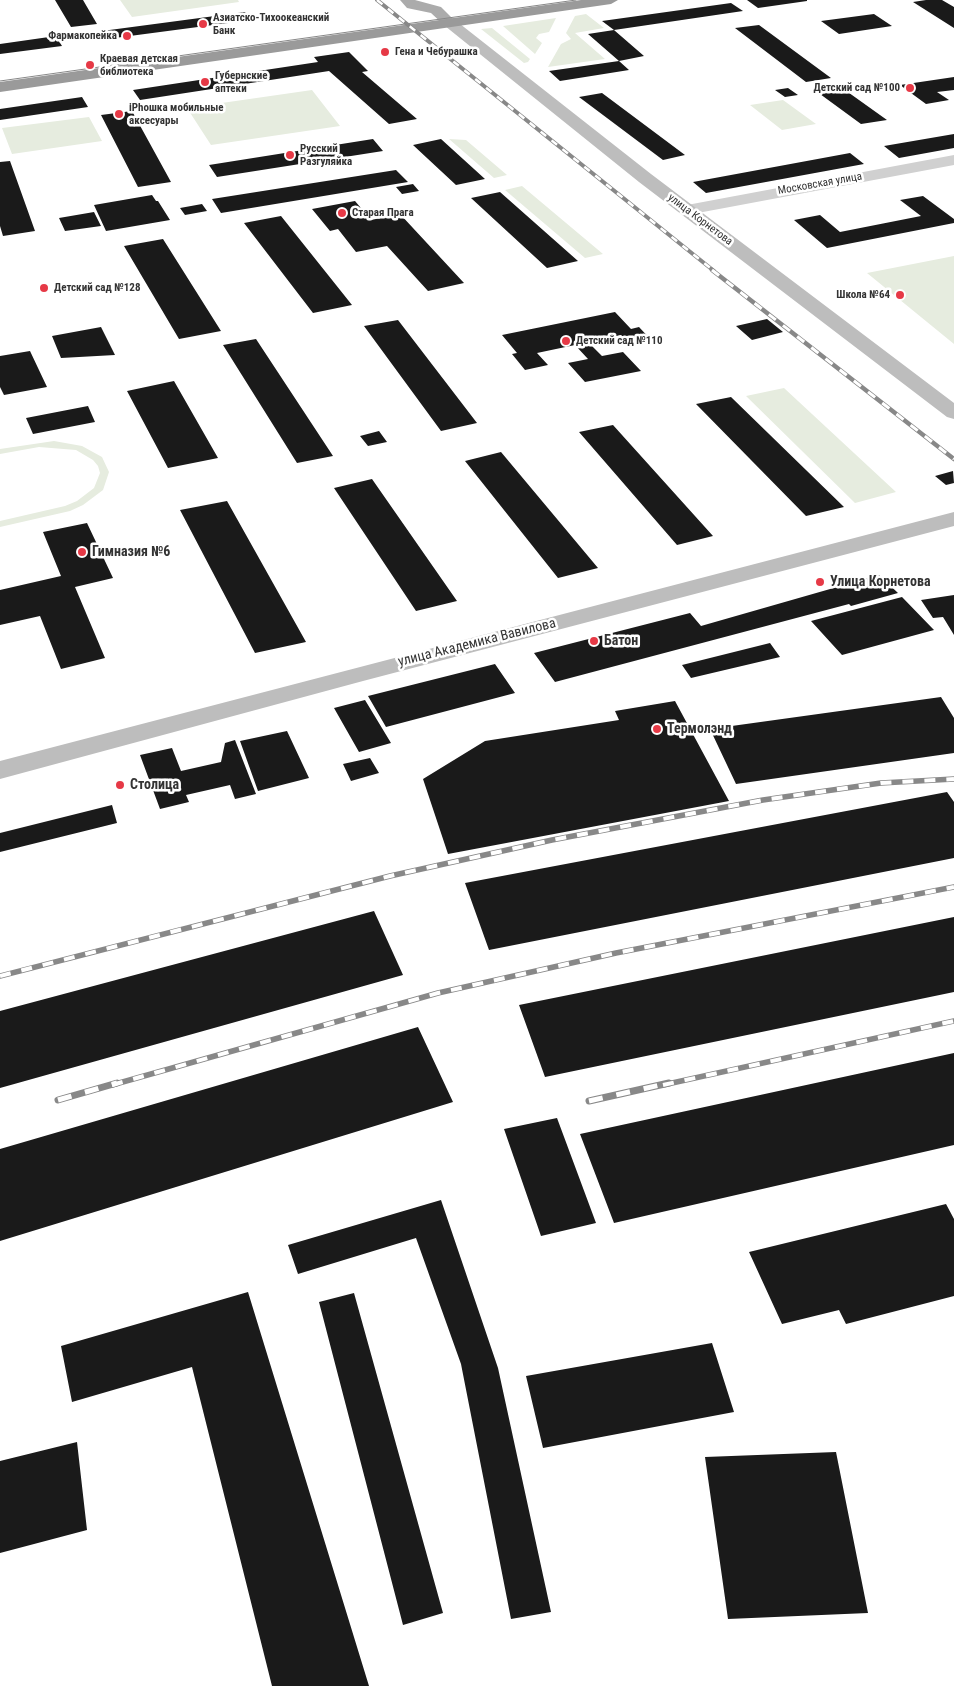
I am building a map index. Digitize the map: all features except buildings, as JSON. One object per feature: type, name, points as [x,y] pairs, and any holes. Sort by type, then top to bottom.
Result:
[{"type":"highway","points":[[0,72],[435,5],[510,0]]},
{"type":"highway","points":[[0,88],[611,0]]},
{"type":"main road","points":[[407,0],[412,5],[435,5],[450,23]]},
{"type":"main road","name":"улица Корнетова","points":[[450,23],[687,210],[954,413]]},
{"type":"main road","name":"улица Академика Вавилова","points":[[0,770],[954,519]]},
{"type":"street","name":"Московская улица","points":[[687,210],[954,160]]},
{"type":"shaded area","points":[[120,0],[238,0],[239,2],[132,17]]},
{"type":"shaded area","points":[[586,14],[604,28],[575,33],[605,59],[548,67],[561,44],[571,39],[566,33],[575,16]]},
{"type":"shaded area","points":[[556,18],[549,32],[539,34],[536,38],[542,43],[535,54],[503,26]]},
{"type":"shaded area","points":[[492,28],[530,59],[528,62],[524,63],[481,29]]},
{"type":"shaded area","points":[[312,90],[340,126],[211,145],[187,108]]},
{"type":"shaded area","points":[[783,100],[816,124],[782,130],[750,105]]},
{"type":"shaded area","points":[[89,117],[102,141],[12,154],[2,128]]},
{"type":"shaded area","points":[[449,139],[466,140],[507,175],[494,178]]},
{"type":"shaded area","points":[[522,186],[603,254],[585,258],[505,190]]},
{"type":"shaded area","points":[[954,256],[954,344],[867,273]]},
{"type":"shaded area","points":[[784,388],[896,492],[855,503],[746,396]]},
{"type":"shaded area","points":[[54,441],[82,446],[102,457],[109,472],[103,490],[83,505],[70,511],[0,527],[0,521],[65,506],[77,501],[94,488],[100,473],[98,466],[93,460],[76,450],[39,447],[0,454],[0,449]]},
{"type":"tram line","points":[[0,81],[576,0]]},
{"type":"railway","points":[[377,0],[714,271]]},
{"type":"railway","points":[[712,270],[954,459]]},
{"type":"railway","points":[[0,976],[390,876],[552,840],[763,800],[881,783],[954,779]]},
{"type":"railway","points":[[112,1085],[438,993],[616,953],[954,887]]},
{"type":"railway","points":[[663,1085],[954,1021]]},
{"type":"railway","points":[[58,1100],[117,1083]]},
{"type":"railway","points":[[589,1101],[669,1083]]},
{"type":"place","name":"Азиатско-Тихоокеанский Банк","points":[[203,24]]},
{"type":"place","name":"Фармакопейка","points":[[127,36]]},
{"type":"place","name":"Гена и Чебурашка","points":[[385,52]]},
{"type":"place","name":"Краевая детская библиотека","points":[[90,65]]},
{"type":"place","name":"Губернские аптеки","points":[[205,82]]},
{"type":"place","name":"Детский сад №100","points":[[910,88]]},
{"type":"place","name":"iPhoшка мобильные аксесуары","points":[[119,114]]},
{"type":"place","name":"Русский Разгуляйка","points":[[290,155]]},
{"type":"place","name":"Старая Прага","points":[[342,213]]},
{"type":"place","name":"Детский сад №128","points":[[44,288]]},
{"type":"place","name":"Школа №64","points":[[900,295]]},
{"type":"place","name":"Детский сад №110","points":[[566,341]]},
{"type":"place","name":"Гимназия №6","points":[[82,552]]},
{"type":"place","name":"Улица Корнетова","points":[[820,582]]},
{"type":"place","name":"Батон","points":[[594,641]]},
{"type":"place","name":"Термолэнд","points":[[657,729]]},
{"type":"place","name":"Столица","points":[[120,785]]}]
